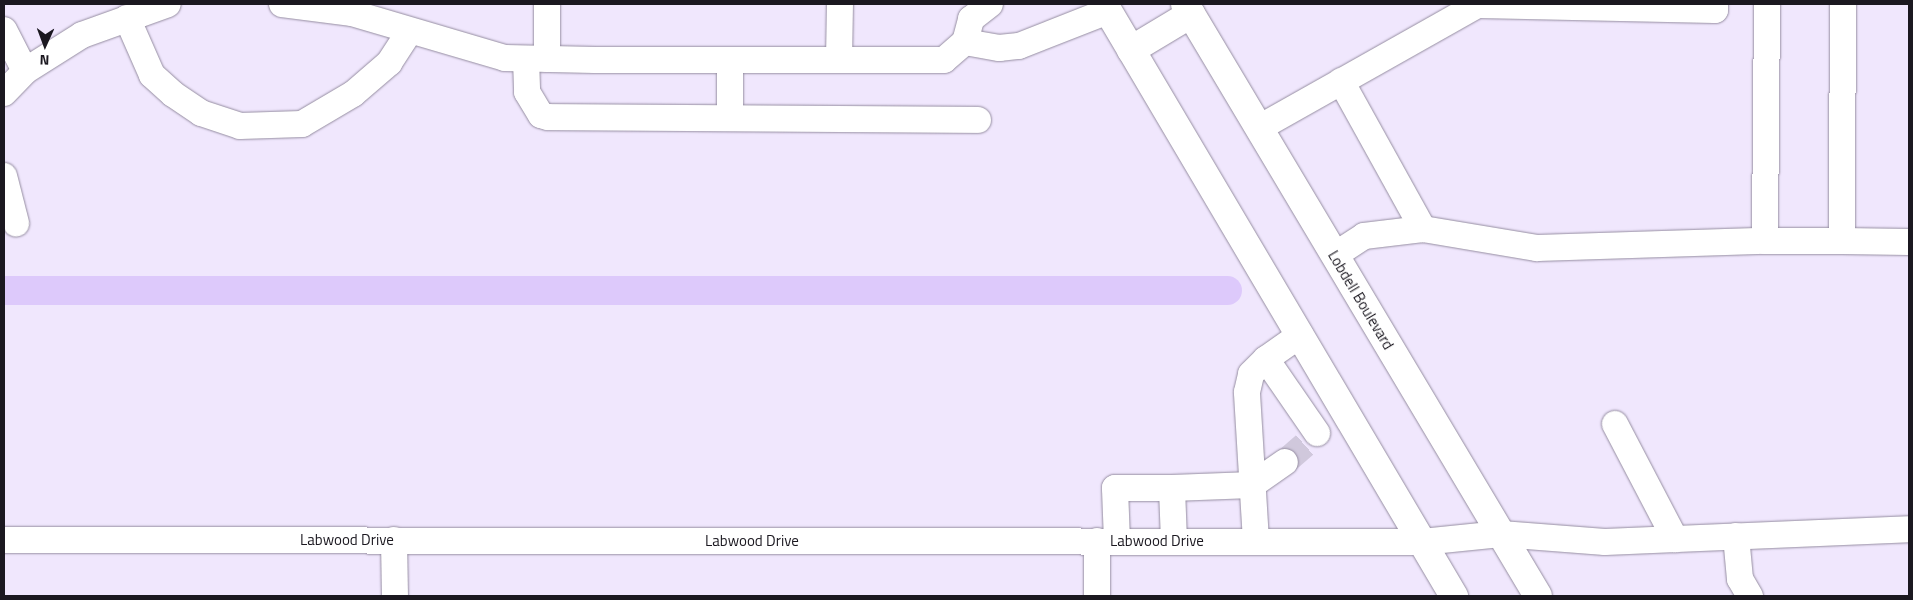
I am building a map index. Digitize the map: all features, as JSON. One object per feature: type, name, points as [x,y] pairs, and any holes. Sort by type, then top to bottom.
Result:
[{"type":"main road","points":[[1106,7],[1454,596]]},
{"type":"main road","points":[[1132,50],[1188,9]]},
{"type":"main road","name":"Lobdell Boulevard","points":[[1188,9],[1538,596]]},
{"type":"street","points":[[4,93],[25,71],[82,35],[168,4]]},
{"type":"street","points":[[282,4],[352,13],[409,32],[505,58],[730,60],[944,60],[965,42],[970,19],[990,4]]},
{"type":"street","points":[[547,4],[527,92],[541,115],[978,120]]},
{"type":"street","points":[[839,60],[840,4]]},
{"type":"street","points":[[1258,128],[1479,4],[1651,6],[1715,10],[1715,4]]},
{"type":"street","points":[[1765,240],[1766,4]]},
{"type":"street","points":[[1842,241],[1843,4]]},
{"type":"street","points":[[965,42],[999,48],[1019,46],[1106,7]]},
{"type":"street","points":[[126,18],[152,75],[173,94],[201,113],[240,126],[302,124],[354,94],[389,63],[409,32]]},
{"type":"street","points":[[4,30],[25,71]]},
{"type":"street","points":[[730,60],[730,118]]},
{"type":"street","points":[[1341,81],[1423,229]]},
{"type":"street","points":[[4,176],[16,223]]},
{"type":"street","points":[[1335,255],[1364,236],[1423,229],[1537,248],[1765,240],[1909,242]]},
{"type":"street","points":[[1256,541],[1247,392],[1251,374],[1266,359],[1300,334]]},
{"type":"street","points":[[1266,359],[1312,438],[1346,413]]},
{"type":"street","points":[[1615,424],[1675,539]]},
{"type":"street","points":[[1097,596],[1115,488],[1252,485],[1285,462]]},
{"type":"street","points":[[1172,488],[1174,541]]},
{"type":"street","name":"Labwood Drive","points":[[4,540],[1422,542],[1501,534],[1605,542],[1909,529]]},
{"type":"street","points":[[1736,536],[1740,579],[1750,596]]},
{"type":"street","points":[[394,540],[395,596]]},
{"type":"waterway","points":[[4,290],[1227,290]]},
{"type":"tunnel","points":[[1285,462],[1307,443]]}]
